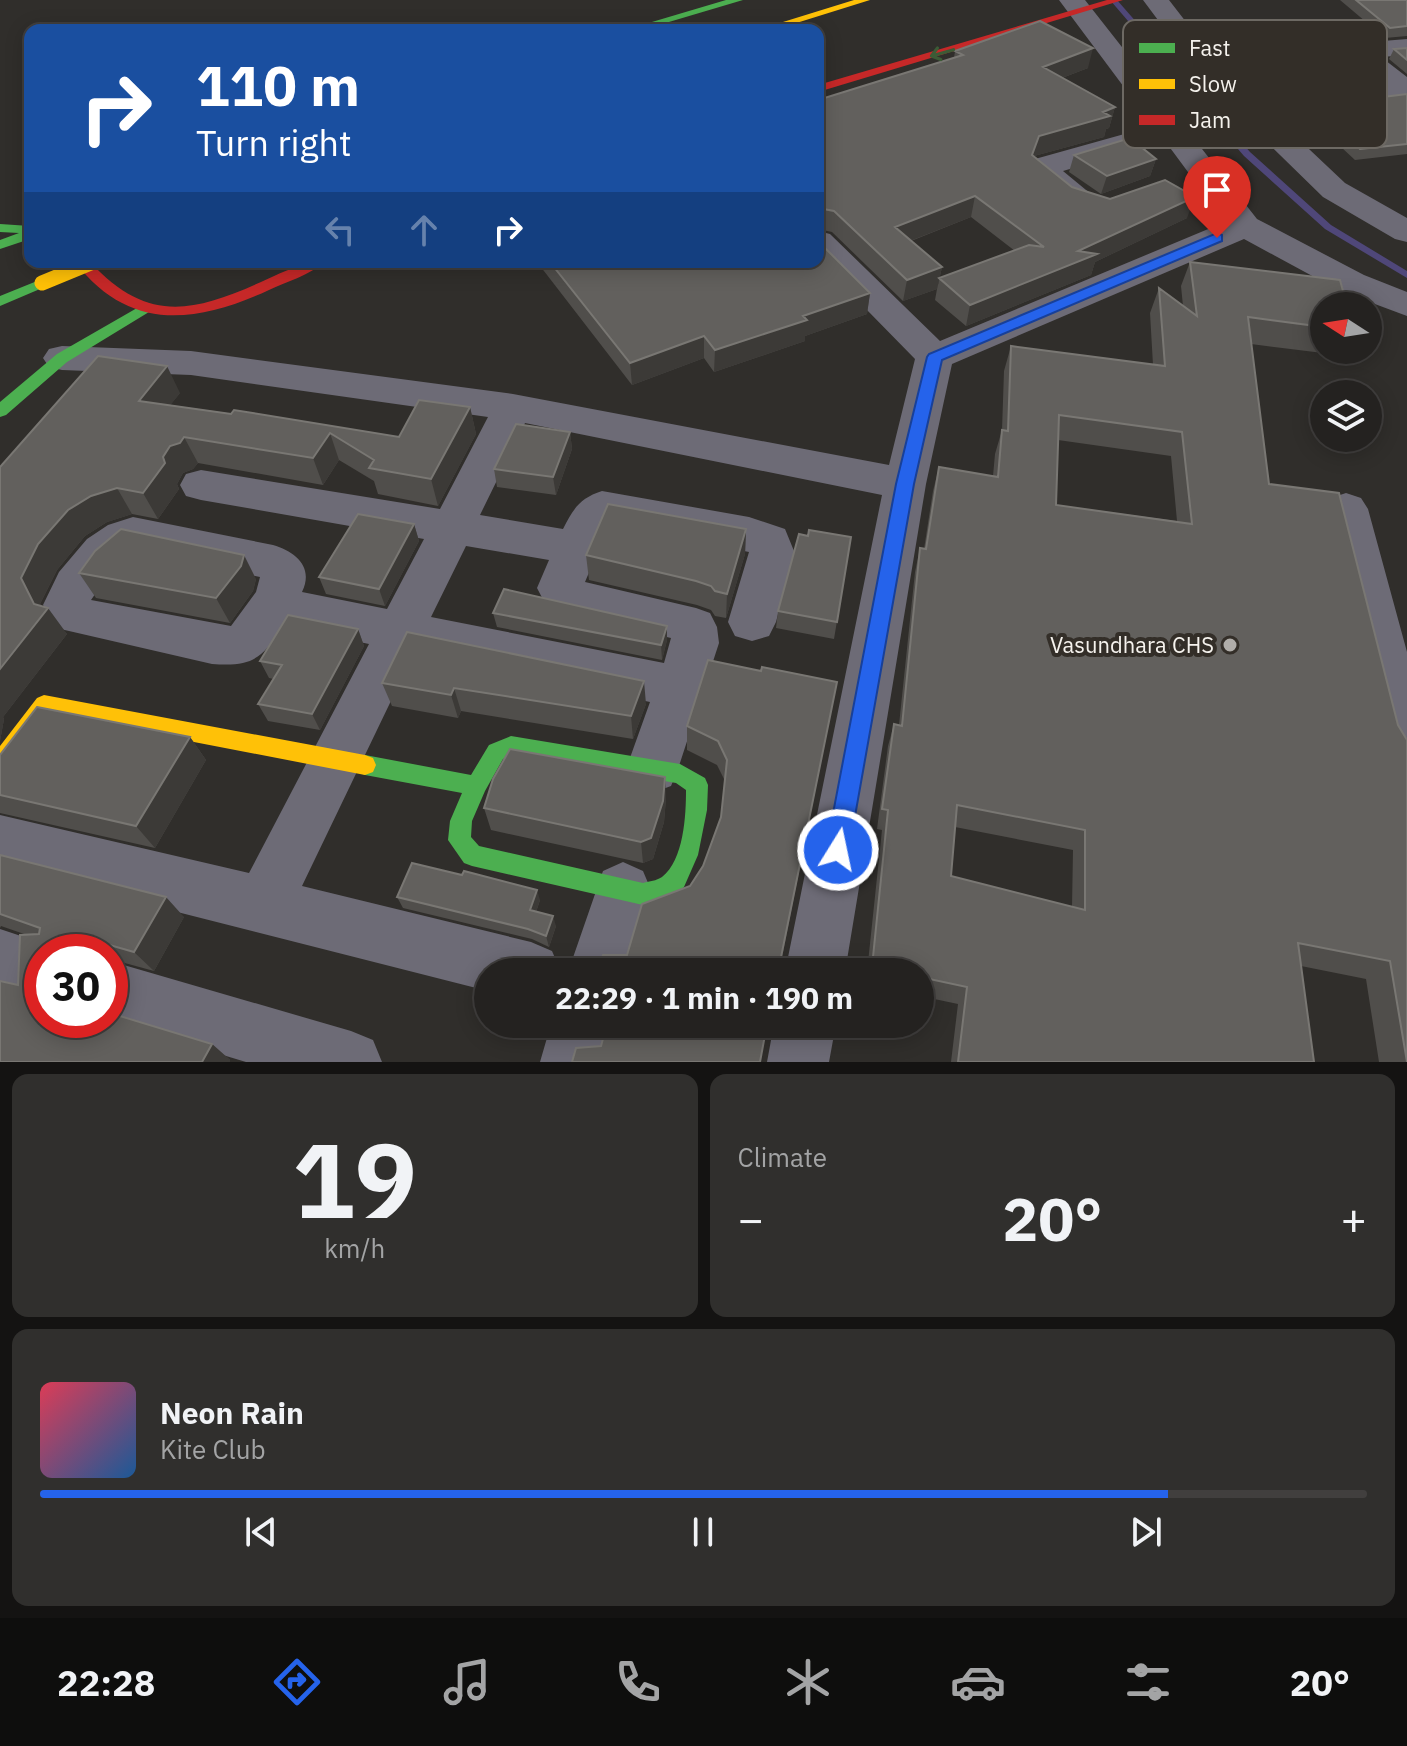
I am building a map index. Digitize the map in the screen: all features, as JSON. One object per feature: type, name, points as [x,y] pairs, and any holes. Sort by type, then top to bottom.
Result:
[{"type":"main road","points":[[652,24],[738,0]]},
{"type":"main road","points":[[783,24],[865,0]]},
{"type":"main road","points":[[824,73],[1077,5],[1118,0]]},
{"type":"main road","points":[[824,87],[1077,5]]},
{"type":"main road","points":[[2,239],[24,234]]},
{"type":"main road","points":[[0,301],[78,268]]},
{"type":"main road","points":[[87,268],[102,288],[126,304],[144,309],[186,312],[221,304],[303,268]]},
{"type":"main road","points":[[0,411],[62,358],[144,309]]},
{"type":"main road","points":[[0,763],[44,704],[335,762],[476,786]]},
{"type":"main road","points":[[511,745],[652,769],[680,774],[697,785],[699,800],[678,876],[666,889],[643,894],[472,855],[459,840],[461,821],[476,786],[496,752],[511,745]]},
{"type":"street","points":[[1156,0],[1171,20]]},
{"type":"street","points":[[1077,5],[1123,66]]},
{"type":"street","points":[[1312,10],[1323,20]]},
{"type":"street","points":[[1387,45],[1407,47]]},
{"type":"street","points":[[1387,75],[1407,92]]},
{"type":"street","points":[[1387,94],[1407,92]]},
{"type":"street","points":[[1117,202],[1104,207],[1082,202],[1045,173],[1046,166],[1123,143]]},
{"type":"street","points":[[1140,148],[1168,168],[1175,176],[1171,182]]},
{"type":"street","points":[[1185,148],[1245,226],[1352,283],[1407,305]]},
{"type":"street","points":[[1290,148],[1334,190],[1407,232]]},
{"type":"street","points":[[935,357],[1245,226]]},
{"type":"street","points":[[824,247],[935,357]]},
{"type":"street","points":[[818,958],[905,484],[935,357]]},
{"type":"street","points":[[62,358],[191,363],[513,407],[905,484]]},
{"type":"street","points":[[263,904],[513,407]]},
{"type":"street","points":[[201,485],[576,548]]},
{"type":"street","points":[[652,769],[695,643],[693,627],[679,621],[564,596],[560,588],[591,517],[602,507],[769,541],[772,551],[752,622]]},
{"type":"street","points":[[1346,509],[1407,746]]},
{"type":"street","points":[[272,605],[680,687]]},
{"type":"street","points":[[0,841],[476,958]]},
{"type":"street","points":[[602,958],[623,890]]},
{"type":"street","points":[[0,959],[24,966]]},
{"type":"street","points":[[128,996],[351,1062]]},
{"type":"street","points":[[571,1062],[578,1038]]},
{"type":"street","points":[[798,1062],[802,1038]]},
{"type":"building","points":[[1356,0],[1407,0],[1407,26],[1390,28],[1387,20],[1380,20]]},
{"type":"building","points":[[1040,21],[1093,48],[1043,67],[1115,107],[1103,112],[1110,116],[1039,136],[1032,155],[1072,187],[1110,199],[1165,180],[1195,197],[1078,251],[1097,254],[970,305],[939,278],[1029,245],[1044,247],[975,196],[895,227],[942,267],[907,280],[834,211],[824,209],[824,98],[963,55],[955,51]]},
{"type":"building","points":[[1407,48],[1407,60],[1394,49]]},
{"type":"building","points":[[1407,94],[1407,144],[1387,146],[1387,96]]},
{"type":"building","points":[[1123,140],[1123,148],[1142,148],[1156,159],[1107,176],[1074,155]]},
{"type":"building","points":[[824,247],[870,293],[803,316],[807,320],[715,350],[704,336],[630,363],[555,268],[824,268]]},
{"type":"building","points":[[1190,262],[1340,280],[1343,292],[1310,292],[1310,325],[1248,317],[1269,484],[1339,493],[1398,725],[1407,740],[1407,1062],[1390,961],[1298,943],[1314,1062],[958,1062],[967,987],[934,980],[934,958],[873,958],[888,810],[882,809],[894,724],[902,726],[920,548],[926,549],[939,467],[998,477],[1002,430],[1008,431],[1011,346],[1165,366],[1159,288],[1197,316]],"holes":[[[1059,415],[1182,432],[1192,524],[1056,505]],[[957,805],[1085,830],[1085,910],[951,876]]]},
{"type":"building","points":[[98,356],[167,366],[139,401],[231,414],[234,410],[399,437],[419,400],[470,407],[431,479],[369,468],[374,460],[330,433],[313,458],[184,437],[180,443],[170,446],[163,457],[165,463],[143,493],[117,488],[91,496],[68,510],[38,544],[21,578],[34,604],[48,608],[0,669],[0,467]]},
{"type":"building","points":[[516,424],[570,432],[553,477],[494,469]]},
{"type":"building","points":[[608,504],[746,529],[727,594],[696,581],[586,555]]},
{"type":"building","points":[[358,514],[414,524],[379,589],[319,577]]},
{"type":"building","points":[[121,529],[244,555],[241,566],[216,598],[79,573],[95,551]]},
{"type":"building","points":[[809,530],[851,537],[837,622],[778,611],[799,534],[808,536]]},
{"type":"building","points":[[504,589],[667,626],[661,645],[493,613]]},
{"type":"building","points":[[288,615],[358,629],[312,714],[258,704],[282,665],[260,661]]},
{"type":"building","points":[[407,632],[644,681],[631,716],[454,688],[451,695],[382,683]]},
{"type":"building","points":[[708,660],[837,682],[781,958],[602,958],[603,955],[627,955],[642,904],[690,886],[703,866],[721,817],[727,760],[718,741],[687,726]]},
{"type":"building","points":[[37,707],[190,737],[136,826],[0,795],[0,755]]},
{"type":"building","points":[[510,749],[665,777],[663,801],[651,838],[641,842],[484,808],[493,779]]},
{"type":"building","points":[[0,855],[166,897],[134,952],[128,950],[128,934],[39,934],[40,928],[0,914]]},
{"type":"building","points":[[412,863],[462,875],[464,871],[537,890],[530,910],[553,916],[546,936],[397,897]]},
{"type":"building","points":[[20,935],[24,935],[24,1038],[128,1038],[128,1018],[212,1044],[202,1062],[0,1062],[0,981],[18,985]]},
{"type":"building","points":[[603,1038],[764,1038],[760,1062],[572,1062],[576,1048],[601,1046]]},
{"type":"waterway","points":[[1113,0],[1130,20]]},
{"type":"waterway","points":[[1242,148],[1328,227],[1407,275]]},
{"type":"traffic: fast","points":[[652,24],[738,0]]},
{"type":"traffic: fast","points":[[0,228],[24,230]]},
{"type":"traffic: fast","points":[[0,245],[24,236]]},
{"type":"traffic: fast","points":[[0,301],[42,283]]},
{"type":"traffic: fast","points":[[0,411],[62,358],[144,309]]},
{"type":"traffic: fast","points":[[365,765],[476,786],[461,821],[459,840],[472,855],[643,894],[668,887],[676,879],[687,855],[694,824],[697,785],[680,774],[511,745],[496,752],[476,786]]},
{"type":"traffic: slow","points":[[783,24],[865,0]]},
{"type":"traffic: slow","points":[[42,283],[78,268]]},
{"type":"traffic: slow","points":[[0,763],[44,704],[365,765]]},
{"type":"traffic: jam","points":[[824,87],[1118,0]]},
{"type":"traffic: jam","points":[[88,268],[108,290],[135,306],[164,312],[194,310],[224,302],[304,268]]},
{"type":"place","name":"Vasundhara CHS","points":[[1230,645]]},
{"type":"route","points":[[838,850],[905,484],[935,357],[1217,238]]}]
